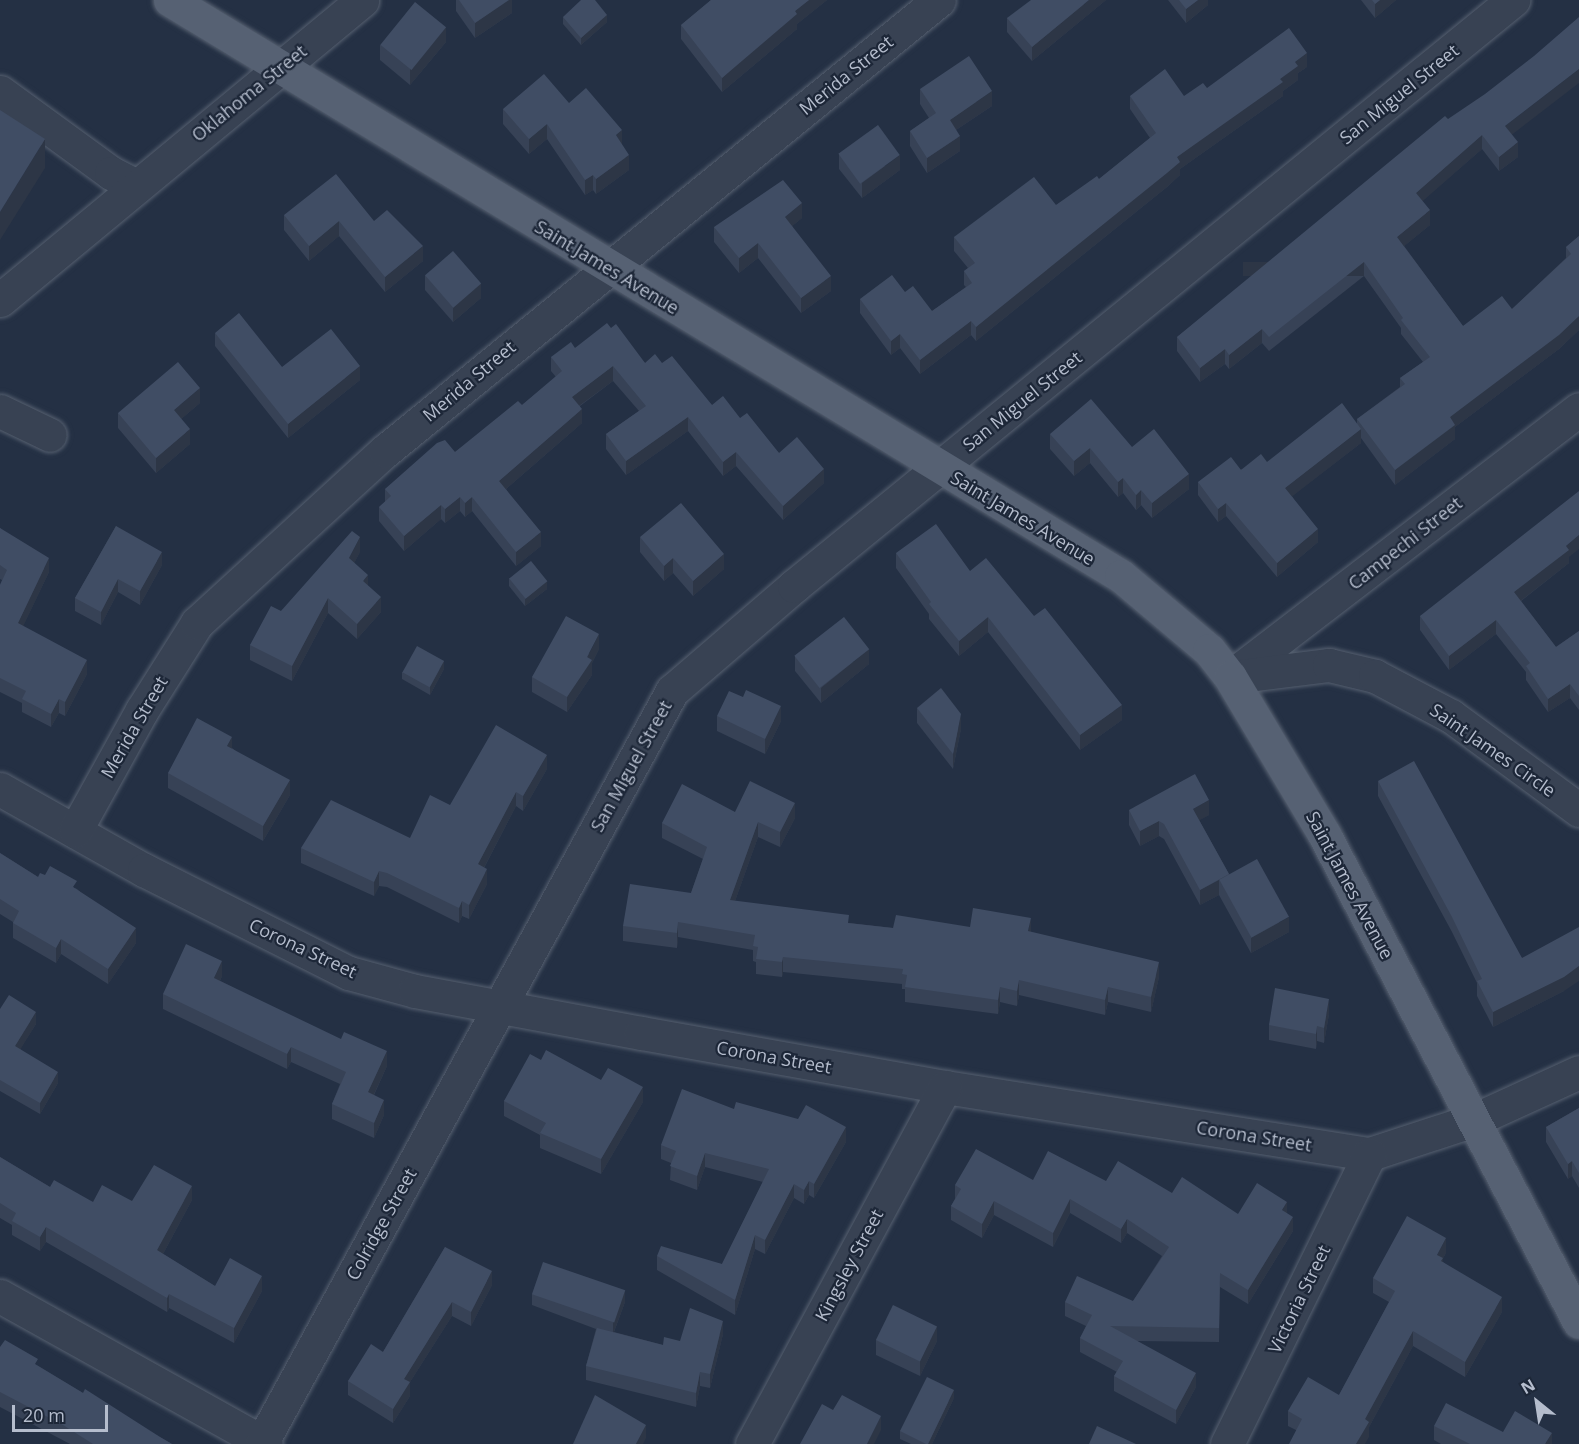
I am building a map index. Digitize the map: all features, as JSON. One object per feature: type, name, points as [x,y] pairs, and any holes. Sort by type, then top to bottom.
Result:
[{"type":"main road","name":"Saint James Avenue","points":[[170,0],[278,68],[1121,576],[1209,650],[1230,677],[1325,836],[1579,1322]]},
{"type":"street","name":"Oklahoma Street","points":[[0,300],[362,0]]},
{"type":"street","name":"Merida Street","points":[[75,831],[142,710],[197,623],[385,451],[607,267],[939,0]]},
{"type":"street","name":"San Miguel Street","points":[[499,1007],[672,691],[938,467],[1513,0]]},
{"type":"street","points":[[0,92],[111,173],[136,186]]},
{"type":"street","name":"Campechi Street","points":[[1230,677],[1579,409]]},
{"type":"street","points":[[0,411],[50,435]]},
{"type":"street","name":"Saint James Circle","points":[[1230,677],[1329,665],[1375,676],[1451,716],[1579,810]]},
{"type":"street","name":"Corona Street","points":[[0,789],[75,831],[349,973],[415,991],[945,1087],[1370,1154],[1474,1120],[1579,1072]]},
{"type":"street","name":"Colridge Street","points":[[264,1443],[499,1007]]},
{"type":"street","name":"Kingsley Street","points":[[752,1444],[945,1087]]},
{"type":"street","name":"Victoria Street","points":[[1227,1444],[1370,1154]]},
{"type":"street","points":[[0,1296],[264,1443]]},
{"type":"building","points":[[459,0],[509,0],[475,23]]},
{"type":"building","points":[[581,0],[595,0],[607,15],[581,38],[563,17]]},
{"type":"building","points":[[711,0],[809,0],[795,11],[797,14],[722,78],[681,25]]},
{"type":"building","points":[[1031,0],[1089,0],[1032,47],[1007,18]]},
{"type":"building","points":[[1179,0],[1198,0],[1186,9]]},
{"type":"building","points":[[415,2],[446,27],[411,70],[380,45]]},
{"type":"building","points":[[1579,17],[1579,69],[1505,126],[1518,142],[1499,157],[1482,135],[1416,193],[1430,210],[1397,237],[1463,326],[1502,296],[1512,309],[1571,254],[1566,247],[1579,236],[1579,316],[1559,335],[1450,417],[1455,425],[1395,470],[1357,419],[1405,384],[1400,378],[1430,357],[1401,320],[1403,318],[1364,262],[1269,337],[1262,329],[1229,355],[1225,349],[1200,368],[1177,337],[1445,116],[1448,119],[1485,94]]},
{"type":"building","points":[[1289,28],[1307,53],[1295,62],[1298,66],[1280,79],[1283,82],[1177,157],[1180,162],[1167,173],[976,327],[971,321],[920,360],[900,334],[891,341],[860,299],[892,275],[905,292],[913,286],[932,311],[972,283],[964,271],[975,263],[954,237],[1034,177],[1056,205],[1097,176],[1099,179],[1156,133],[1130,96],[1165,69],[1184,96],[1203,83],[1207,88]]},
{"type":"building","points":[[969,56],[992,91],[950,120],[960,136],[927,158],[910,131],[936,113],[920,89]]},
{"type":"building","points":[[544,74],[569,103],[586,88],[622,130],[616,135],[629,155],[596,179],[593,175],[585,180],[547,124],[529,139],[503,109]]},
{"type":"building","points":[[0,110],[45,139],[0,212]]},
{"type":"building","points":[[878,125],[900,155],[860,184],[838,154]]},
{"type":"building","points":[[336,174],[374,221],[387,210],[423,246],[385,277],[339,221],[309,246],[284,215]]},
{"type":"building","points":[[783,180],[802,203],[785,217],[831,276],[801,298],[758,243],[739,258],[714,227]]},
{"type":"building","points":[[453,251],[481,283],[453,308],[425,275]]},
{"type":"building","points":[[239,313],[282,367],[331,329],[360,366],[288,424],[215,333]]},
{"type":"building","points":[[607,323],[611,328],[616,324],[645,363],[655,354],[662,363],[672,356],[712,405],[723,396],[740,418],[747,413],[779,453],[797,437],[824,469],[783,506],[736,452],[723,462],[688,417],[626,461],[606,434],[646,406],[613,366],[572,397],[582,409],[499,481],[541,532],[516,552],[472,497],[465,503],[460,497],[445,509],[441,505],[404,536],[379,507],[391,496],[385,489],[437,443],[445,440],[455,452],[518,401],[522,405],[562,371],[551,357],[571,342],[575,348]]},
{"type":"building","points":[[178,362],[200,388],[174,410],[190,429],[156,458],[118,413]]},
{"type":"building","points":[[1091,399],[1132,447],[1154,429],[1189,474],[1152,503],[1141,490],[1136,495],[1123,478],[1118,482],[1090,448],[1074,461],[1050,434]]},
{"type":"building","points":[[1342,403],[1361,429],[1285,488],[1318,529],[1277,563],[1226,503],[1218,509],[1198,482],[1231,457],[1241,470],[1261,454],[1267,462]]},
{"type":"building","points":[[1579,491],[1579,535],[1566,546],[1569,550],[1514,592],[1556,647],[1579,631],[1579,696],[1570,684],[1548,699],[1526,666],[1530,663],[1496,620],[1449,656],[1420,616]]},
{"type":"building","points":[[681,503],[724,554],[693,581],[673,558],[664,566],[640,537]]},
{"type":"building","points":[[936,524],[970,571],[986,558],[1034,616],[1045,608],[1122,705],[1080,735],[988,617],[959,641],[929,604],[931,602],[896,553]]},
{"type":"building","points":[[116,526],[162,552],[140,591],[118,579],[101,612],[75,598]]},
{"type":"building","points":[[0,528],[49,558],[18,623],[87,660],[65,702],[59,699],[51,714],[22,699],[26,691],[0,678],[0,585],[7,570],[0,565]]},
{"type":"building","points":[[352,531],[360,537],[349,558],[368,575],[363,581],[381,597],[357,624],[328,598],[292,666],[250,645],[271,606],[281,611]]},
{"type":"building","points":[[531,561],[547,581],[526,599],[509,579]]},
{"type":"building","points":[[566,616],[599,634],[587,657],[592,660],[567,697],[532,677]]},
{"type":"building","points":[[844,617],[869,649],[820,688],[794,656]]},
{"type":"building","points":[[417,646],[444,661],[430,687],[402,672]]},
{"type":"building","points":[[941,688],[961,714],[953,754],[917,708]]},
{"type":"building","points":[[746,690],[781,706],[765,739],[717,716],[729,691],[743,697]]},
{"type":"building","points":[[197,718],[232,737],[227,746],[290,780],[263,826],[168,773]]},
{"type":"building","points":[[496,725],[547,755],[523,796],[516,792],[478,864],[487,869],[469,905],[462,901],[459,908],[379,871],[374,882],[301,848],[331,800],[410,838],[430,795],[450,805]]},
{"type":"building","points":[[1414,761],[1522,958],[1579,927],[1579,966],[1564,977],[1493,1012],[1477,981],[1482,979],[1452,917],[1378,781]]},
{"type":"building","points":[[1195,774],[1209,800],[1193,809],[1229,874],[1200,890],[1164,824],[1159,821],[1140,831],[1129,810]]},
{"type":"building","points":[[750,781],[795,803],[780,832],[758,822],[730,900],[849,915],[848,923],[893,928],[896,915],[970,927],[973,908],[1031,918],[1028,931],[1159,962],[1151,997],[1108,987],[1105,1000],[1019,980],[1017,991],[1000,987],[998,1000],[905,987],[907,975],[902,974],[903,969],[783,957],[782,962],[756,959],[758,947],[753,946],[755,935],[678,922],[677,933],[623,926],[630,884],[691,893],[707,847],[662,823],[682,784],[735,812]]},
{"type":"building","points":[[0,853],[38,877],[40,873],[45,875],[50,866],[77,881],[73,887],[136,928],[108,969],[61,939],[56,948],[13,923],[19,911],[0,899]]},
{"type":"building","points":[[1257,859],[1289,917],[1251,938],[1219,880]]},
{"type":"building","points":[[186,944],[222,961],[214,978],[341,1039],[344,1032],[387,1051],[368,1092],[384,1100],[374,1123],[332,1104],[346,1072],[291,1047],[287,1054],[163,994]]},
{"type":"building","points":[[1275,988],[1329,999],[1324,1028],[1317,1026],[1316,1034],[1269,1025]]},
{"type":"building","points":[[9,995],[36,1012],[15,1046],[58,1072],[40,1103],[0,1080],[0,1009]]},
{"type":"building","points":[[546,1050],[601,1080],[608,1068],[643,1087],[601,1159],[540,1133],[546,1123],[504,1101],[530,1054],[541,1060]]},
{"type":"building","points":[[682,1089],[734,1109],[736,1102],[798,1119],[806,1105],[846,1127],[814,1184],[809,1181],[804,1190],[794,1184],[765,1240],[755,1235],[735,1300],[657,1256],[661,1246],[722,1264],[769,1169],[705,1153],[697,1176],[670,1166],[676,1151],[661,1145]]},
{"type":"building","points":[[1579,1108],[1579,1173],[1572,1161],[1568,1164],[1546,1127]]},
{"type":"building","points":[[976,1149],[1033,1180],[1048,1151],[1106,1181],[1118,1161],[1172,1193],[1182,1177],[1238,1214],[1257,1183],[1287,1202],[1282,1210],[1293,1217],[1248,1290],[1220,1273],[1219,1328],[1110,1326],[1196,1373],[1176,1410],[1114,1376],[1123,1361],[1080,1338],[1092,1315],[1065,1302],[1077,1276],[1133,1301],[1169,1247],[1127,1219],[1121,1229],[1070,1199],[1053,1233],[994,1201],[982,1224],[951,1206],[961,1189],[955,1185]]},
{"type":"building","points":[[0,1157],[50,1187],[54,1180],[93,1202],[102,1185],[132,1201],[154,1165],[192,1186],[157,1250],[215,1286],[230,1258],[262,1276],[234,1328],[169,1294],[167,1298],[46,1227],[40,1237],[12,1221],[16,1213],[0,1203]]},
{"type":"building","points":[[1407,1216],[1446,1238],[1437,1255],[1443,1258],[1441,1261],[1502,1297],[1465,1362],[1413,1331],[1365,1419],[1369,1422],[1356,1444],[1289,1444],[1302,1419],[1288,1411],[1308,1377],[1339,1395],[1395,1291],[1373,1278]]},
{"type":"building","points":[[445,1247],[492,1271],[471,1312],[452,1302],[404,1379],[410,1382],[393,1409],[348,1381],[371,1344],[383,1352]]},
{"type":"building","points":[[543,1262],[625,1290],[614,1322],[532,1294]]},
{"type":"building","points":[[893,1305],[937,1326],[920,1362],[876,1340]]},
{"type":"building","points":[[690,1308],[723,1321],[710,1374],[700,1372],[696,1393],[586,1366],[597,1328],[663,1345],[664,1337],[680,1341]]},
{"type":"building","points":[[5,1340],[38,1359],[35,1364],[83,1393],[85,1389],[172,1444],[93,1444],[63,1425],[0,1392],[0,1347]]},
{"type":"building","points":[[927,1377],[954,1390],[926,1444],[900,1431]]},
{"type":"building","points":[[595,1395],[646,1425],[636,1444],[573,1444]]},
{"type":"building","points":[[842,1395],[881,1416],[867,1444],[800,1444],[822,1404],[833,1410]]},
{"type":"building","points":[[1446,1403],[1503,1432],[1515,1411],[1552,1433],[1545,1444],[1470,1444],[1434,1426]]},
{"type":"building","points":[[1097,1426],[1136,1444],[1089,1444]]}]
